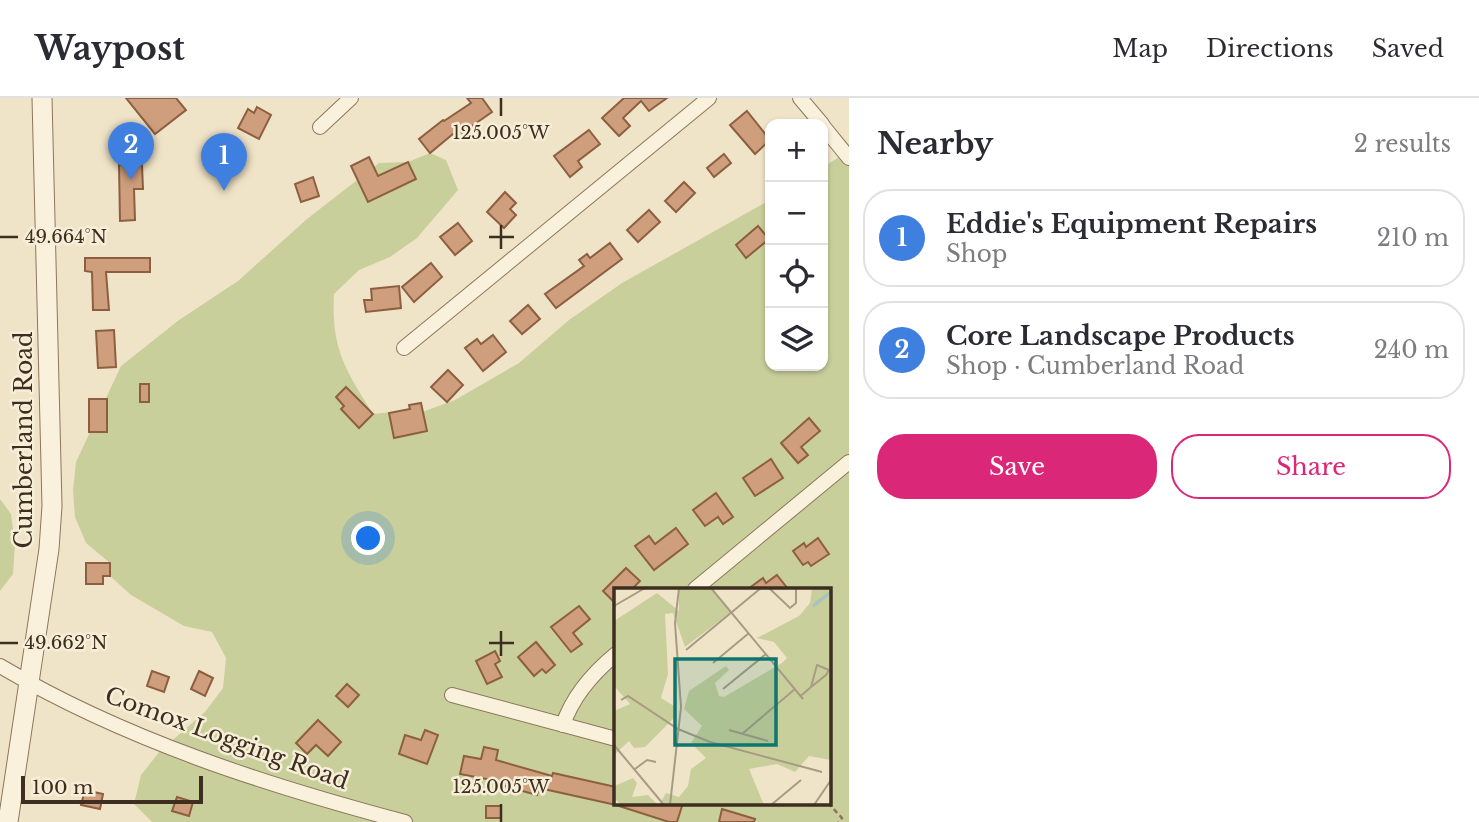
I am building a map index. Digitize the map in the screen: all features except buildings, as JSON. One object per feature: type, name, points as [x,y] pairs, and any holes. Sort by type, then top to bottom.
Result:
[{"type":"street","name":"Cumberland Road","points":[[8,822],[49,549],[52,506],[42,98]]},
{"type":"street","points":[[320,127],[351,98]]},
{"type":"street","points":[[404,348],[709,98]]},
{"type":"street","points":[[800,98],[817,119]]},
{"type":"street","points":[[828,132],[849,158]]},
{"type":"street","points":[[696,588],[849,462]]},
{"type":"street","points":[[564,725],[570,705],[597,670],[614,656]]},
{"type":"street","name":"Comox Logging Road","points":[[0,666],[129,732],[299,794],[405,822]]},
{"type":"street","points":[[452,695],[614,738]]},
{"type":"path","points":[[829,804],[842,818],[838,822]]},
{"type":"green space","points":[[849,151],[849,822],[152,822],[134,804],[141,775],[160,751],[205,712],[223,688],[226,658],[212,632],[184,626],[131,595],[110,576],[110,563],[86,543],[75,517],[73,490],[76,462],[121,366],[179,320],[238,281],[307,219],[379,163],[408,162],[430,153],[446,160],[458,190],[417,238],[390,257],[359,270],[334,294],[335,329],[342,357],[373,414],[401,411],[411,416],[455,400],[519,363],[569,320],[622,283],[765,203],[765,371],[828,371],[828,164]]},
{"type":"green space","points":[[0,499],[11,514],[15,544],[13,574],[0,591]]},
{"type":"place","name":"Core Landscape Products","points":[[131,180]]},
{"type":"place","name":"Eddie's Equipment Repairs","points":[[224,191]]}]
